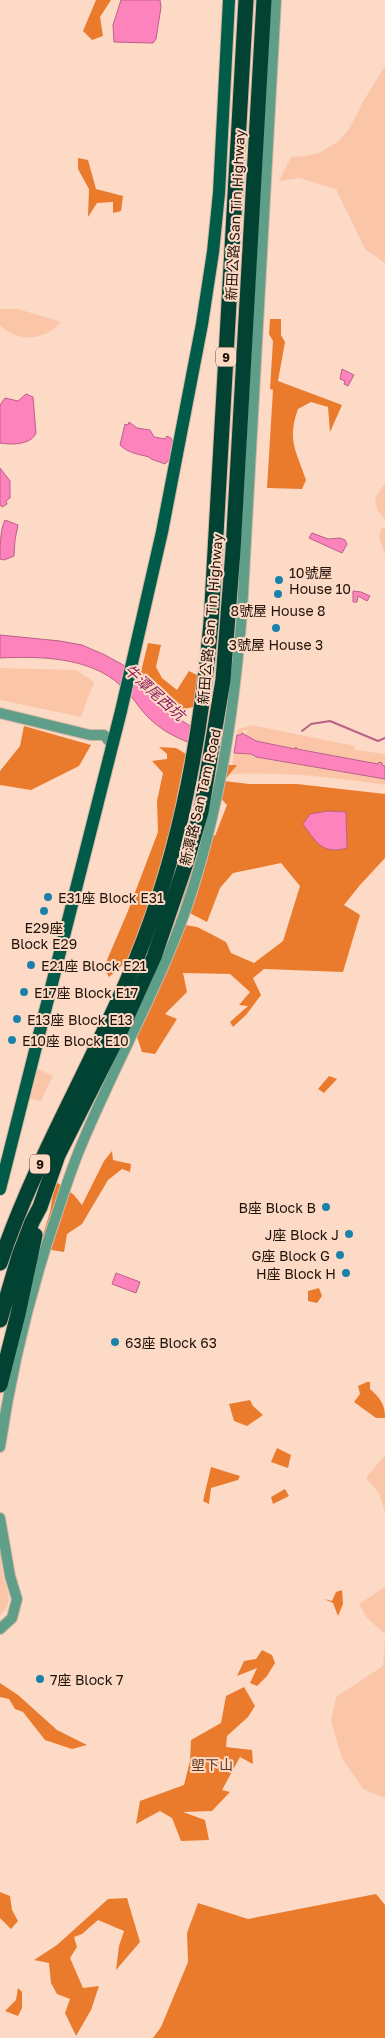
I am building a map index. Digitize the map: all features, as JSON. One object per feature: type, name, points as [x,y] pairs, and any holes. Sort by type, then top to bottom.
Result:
[{"type":"highway","name":"新田公路 San Tin Highway","points":[[0,1263],[40,1164],[111,1018],[144,940],[160,893],[178,829],[195,755],[202,713],[211,613],[246,0]]},
{"type":"highway","name":"新田公路 San Tin Highway","points":[[0,1320],[18,1256],[40,1207],[58,1155],[120,1032],[154,957],[191,848],[218,756],[225,716],[223,680],[233,550],[264,0]]},
{"type":"highway","points":[[0,1236],[21,1183],[80,1065],[111,1018]]},
{"type":"highway","points":[[0,1385],[18,1314],[40,1207]]},
{"type":"main road","points":[[0,1189],[111,741],[121,711],[162,532],[211,268],[219,194],[229,0]]},
{"type":"street","name":"新潭路 San Tam Road","points":[[225,716],[242,603],[276,0]]},
{"type":"street","points":[[0,713],[90,735],[104,735],[111,741]]},
{"type":"street","name":"新潭路 San Tam Road","points":[[0,1447],[9,1390],[40,1265],[79,1149],[160,976],[186,908],[202,854],[218,756]]},
{"type":"street","points":[[0,1518],[10,1576],[10,1606],[0,1621]]},
{"type":"street","points":[[0,1629],[12,1618],[17,1605],[17,1594],[10,1576]]},
{"type":"shaded area","points":[[121,0],[160,0],[161,7],[156,39],[153,43],[114,42],[113,25]]},
{"type":"shaded area","points":[[385,66],[385,263],[365,249],[336,189],[299,178],[279,181],[291,157],[319,153],[339,141],[349,129]]},
{"type":"shaded area","points":[[0,309],[18,309],[61,322],[47,333],[39,336],[23,337],[7,331],[0,325]]},
{"type":"shaded area","points":[[342,369],[354,375],[348,386],[344,384],[345,381],[340,379]]},
{"type":"shaded area","points":[[26,394],[33,397],[36,433],[30,440],[25,442],[15,444],[0,443],[0,405],[5,398],[18,401]]},
{"type":"shaded area","points":[[129,422],[137,428],[150,430],[154,437],[165,439],[167,436],[171,438],[175,454],[165,464],[123,448],[120,445],[125,424],[128,425]]},
{"type":"shaded area","points":[[0,468],[10,481],[10,498],[6,501],[7,504],[2,507],[0,505]]},
{"type":"shaded area","points":[[385,484],[385,520],[377,509],[375,498]]},
{"type":"shaded area","points":[[5,520],[18,525],[14,556],[4,560],[0,559],[0,550],[1,534]]},
{"type":"shaded area","points":[[385,527],[385,555],[379,537],[381,529]]},
{"type":"shaded area","points":[[312,533],[328,539],[340,538],[345,540],[347,544],[342,553],[309,538]]},
{"type":"shaded area","points":[[353,591],[370,596],[367,601],[358,596],[357,602],[353,602]]},
{"type":"shaded area","points":[[0,635],[82,645],[125,666],[148,689],[163,709],[192,727],[190,743],[160,727],[145,714],[124,688],[108,676],[94,669],[63,660],[47,658],[0,658]]},
{"type":"shaded area","points":[[0,668],[76,670],[94,682],[81,717],[0,700]]},
{"type":"shaded area","points":[[251,725],[355,746],[355,750],[385,754],[385,765],[256,741],[245,736],[248,730],[244,730],[241,736],[237,735],[237,730]]},
{"type":"shaded area","points":[[242,733],[256,741],[295,749],[296,747],[297,749],[378,764],[379,762],[385,766],[385,779],[256,757],[251,754],[234,753],[237,735]]},
{"type":"shaded area","points":[[234,753],[251,754],[253,757],[385,779],[385,785],[308,776],[231,774]]},
{"type":"shaded area","points":[[328,811],[346,812],[347,848],[331,850],[326,848],[316,841],[303,824],[310,814]]},
{"type":"shaded area","points":[[36,1068],[53,1076],[41,1101],[28,1098]]},
{"type":"shaded area","points":[[116,1273],[140,1282],[136,1293],[112,1284]]},
{"type":"shaded area","points":[[385,1455],[385,1512],[379,1493],[366,1478]]},
{"type":"shaded area","points":[[0,1541],[3,1575],[9,1598],[8,1604],[0,1615]]},
{"type":"shaded area","points":[[385,1587],[385,1634],[367,1618],[359,1604]]},
{"type":"shaded area","points":[[385,1640],[385,1798],[363,1789],[342,1758],[331,1721],[336,1697],[383,1666]]},
{"type":"green space","points":[[96,0],[111,0],[100,17],[103,36],[92,40],[83,31]]},
{"type":"green space","points":[[78,158],[88,160],[96,189],[123,196],[121,211],[113,213],[113,202],[97,203],[88,217],[89,189],[78,169]]},
{"type":"green space","points":[[270,319],[281,319],[281,335],[285,342],[278,381],[342,405],[330,432],[328,407],[311,402],[298,409],[293,437],[296,453],[306,480],[302,489],[267,488],[273,390],[270,389],[273,341],[269,334]]},
{"type":"green space","points":[[148,643],[161,645],[156,667],[162,678],[177,690],[189,671],[203,678],[202,691],[193,707],[173,712],[168,699],[158,696],[140,676]]},
{"type":"green space","points":[[24,726],[91,745],[79,766],[31,790],[0,785],[0,771],[20,746]]},
{"type":"green space","points":[[159,747],[176,748],[186,754],[177,796],[174,828],[154,894],[130,958],[109,977],[104,967],[158,832],[157,801],[163,773],[152,761],[167,759],[167,754]]},
{"type":"green space","points":[[218,765],[237,765],[224,781],[249,784],[297,784],[385,794],[385,858],[344,905],[360,915],[343,972],[264,969],[253,978],[261,995],[246,1015],[233,1027],[230,1022],[248,1006],[239,1005],[250,992],[230,974],[183,973],[187,992],[165,1014],[177,1019],[155,1054],[142,1052],[132,1022],[174,923],[197,927],[226,942],[231,953],[254,963],[283,941],[300,886],[281,863],[233,873],[220,888],[207,922],[180,908],[209,815],[207,826],[215,836],[227,805],[212,789]]},
{"type":"green space","points":[[329,1076],[337,1079],[324,1093],[318,1089]]},
{"type":"green space","points":[[112,1151],[113,1160],[131,1164],[130,1172],[122,1169],[108,1180],[82,1224],[67,1234],[64,1252],[39,1248],[50,1212],[55,1181],[74,1195],[82,1205],[104,1161]]},
{"type":"green space","points":[[319,1288],[322,1296],[317,1303],[308,1301],[308,1291]]},
{"type":"green space","points":[[370,1382],[370,1389],[381,1402],[385,1418],[376,1418],[354,1402],[360,1394],[358,1386]]},
{"type":"green space","points":[[250,1400],[253,1406],[263,1415],[247,1426],[234,1421],[229,1404]]},
{"type":"green space","points":[[277,1448],[291,1455],[288,1468],[271,1462]]},
{"type":"green space","points":[[211,1467],[240,1476],[238,1480],[211,1488],[209,1504],[203,1501]]},
{"type":"green space","points":[[285,1489],[289,1496],[273,1504],[271,1497]]},
{"type":"green space","points":[[342,1590],[343,1604],[338,1616],[333,1603],[324,1599],[332,1601],[336,1592]]},
{"type":"green space","points":[[262,1650],[272,1655],[275,1663],[267,1676],[257,1686],[250,1683],[257,1668],[237,1676],[244,1661],[256,1659]]},
{"type":"green space","points":[[0,1683],[18,1695],[57,1730],[87,1745],[72,1749],[45,1740],[23,1712],[15,1709],[9,1699],[0,1697]]},
{"type":"green space","name":"塱下山","points":[[244,1687],[255,1706],[248,1717],[227,1736],[226,1747],[252,1750],[253,1764],[240,1757],[222,1790],[230,1792],[212,1811],[183,1812],[205,1820],[209,1840],[181,1841],[172,1818],[160,1811],[136,1824],[140,1801],[184,1785],[190,1761],[191,1740],[221,1723],[226,1696]]},
{"type":"green space","points":[[0,1892],[10,1896],[12,1910],[18,1921],[11,1929],[0,1918]]},
{"type":"green space","points":[[376,1894],[385,1905],[385,2038],[153,2038],[161,2027],[188,1962],[187,1933],[198,1903],[248,1919]]},
{"type":"green space","points":[[127,1898],[140,1942],[116,1970],[119,1946],[124,1931],[98,1920],[82,1934],[74,1937],[77,1947],[70,1958],[83,1988],[99,1986],[91,2010],[76,2036],[65,2013],[70,1999],[57,1994],[51,1983],[49,1963],[34,1960],[57,1945],[108,1899]]},
{"type":"green space","points":[[18,1988],[22,1992],[22,2008],[18,2016],[5,2011],[16,2000]]},
{"type":"waterway","points":[[302,731],[311,724],[330,721],[378,741],[385,738]]},
{"type":"place","name":"10號屋 House 10","points":[[279,580]]},
{"type":"place","name":"8號屋 House 8","points":[[278,594]]},
{"type":"place","name":"3號屋 House 3","points":[[276,628]]},
{"type":"place","name":"E31座 Block E31","points":[[48,897]]},
{"type":"place","name":"E29座 Block E29","points":[[44,911]]},
{"type":"place","name":"E21座 Block E21","points":[[31,965]]},
{"type":"place","name":"E17座 Block E17","points":[[24,992]]},
{"type":"place","name":"E13座 Block E13","points":[[17,1019]]},
{"type":"place","name":"E10座 Block E10","points":[[12,1040]]},
{"type":"place","name":"B座 Block B","points":[[326,1207]]},
{"type":"place","name":"J座 Block J","points":[[349,1234]]},
{"type":"place","name":"G座 Block G","points":[[340,1255]]},
{"type":"place","name":"H座 Block H","points":[[346,1273]]},
{"type":"place","name":"63座 Block 63","points":[[115,1342]]},
{"type":"place","name":"7座 Block 7","points":[[40,1679]]},
{"type":"water label","name":"牛潭尾西坑","points":[[155,692]]}]
